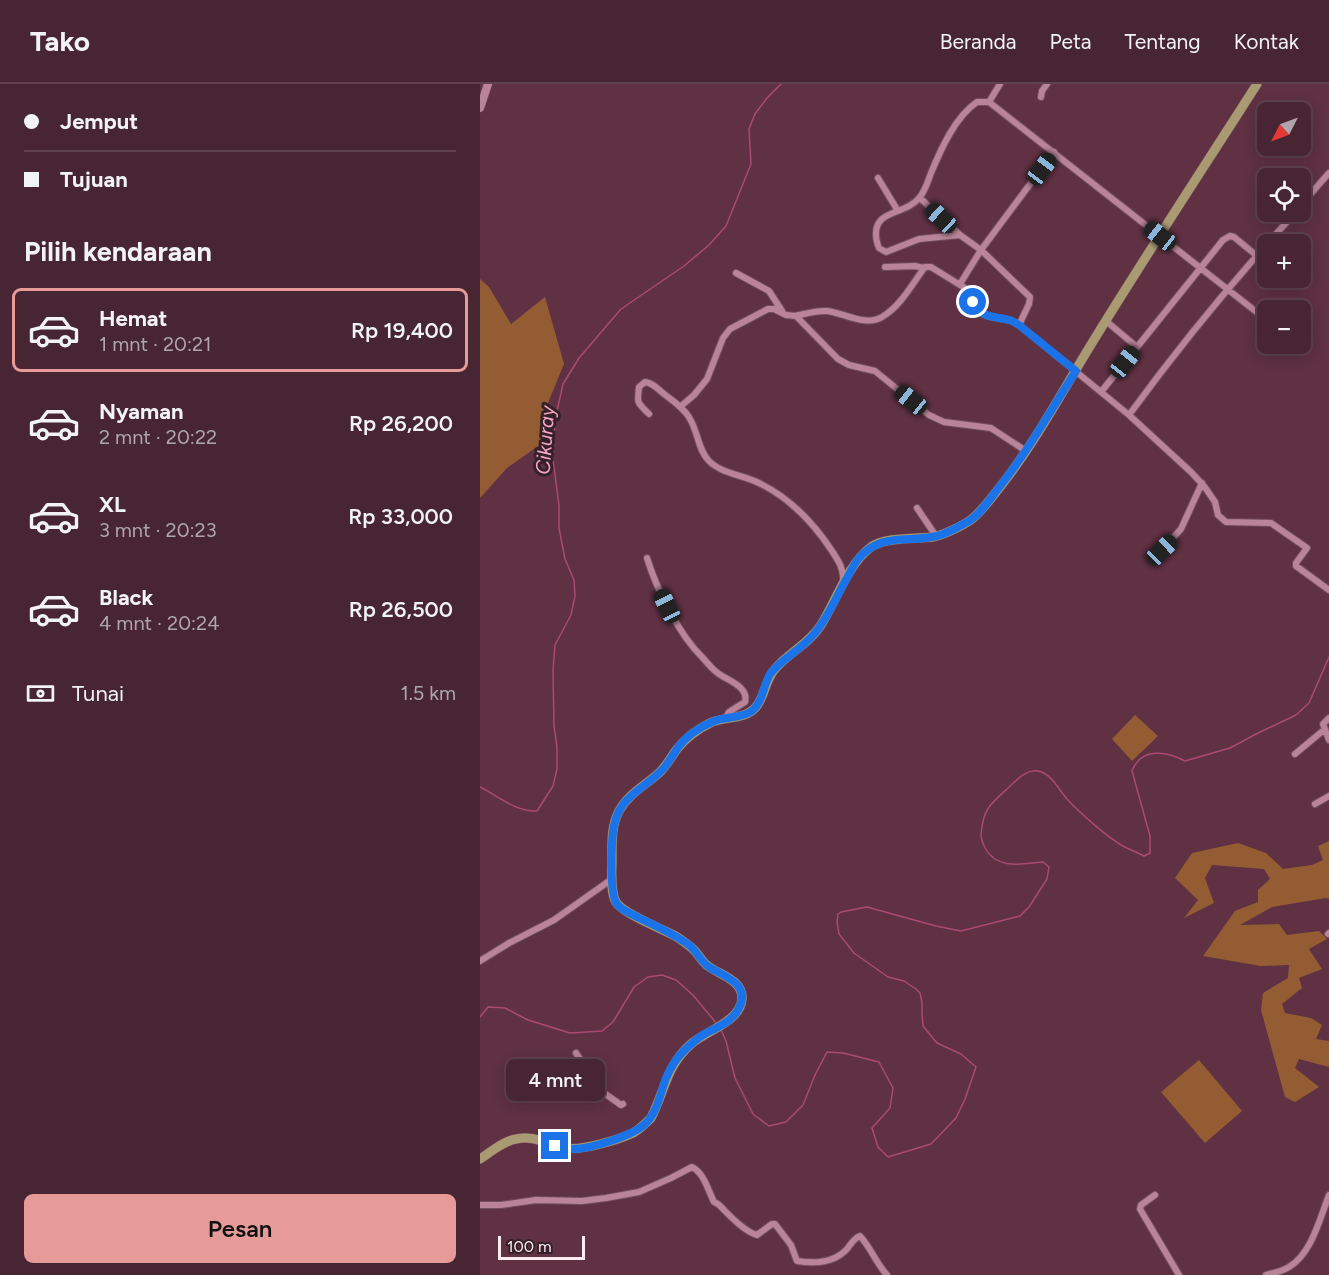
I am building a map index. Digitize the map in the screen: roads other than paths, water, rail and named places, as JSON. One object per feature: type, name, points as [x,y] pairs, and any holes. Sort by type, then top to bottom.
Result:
[{"type":"main road","points":[[480,1160],[495,1148],[514,1139],[534,1138],[566,1149],[581,1149],[634,1132],[651,1118],[663,1085],[677,1059],[688,1046],[729,1021],[738,1012],[742,1000],[741,991],[734,981],[705,964],[694,950],[679,939],[617,904],[612,879],[612,842],[615,819],[620,808],[628,797],[658,774],[679,746],[696,731],[712,722],[726,717],[744,715],[754,709],[772,672],[813,635],[858,559],[873,545],[886,541],[936,536],[971,519],[1002,485],[1026,451],[1257,84]]},
{"type":"street","points":[[480,108],[488,84]]},
{"type":"street","points":[[989,102],[1000,84]]},
{"type":"street","points":[[1041,97],[1047,84]]},
{"type":"street","points":[[960,235],[919,239],[889,251],[883,251],[876,240],[877,224],[881,219],[912,205],[920,198],[945,142],[966,110],[976,102],[989,102],[1257,312]]},
{"type":"street","points":[[960,284],[981,250],[1054,152]]},
{"type":"street","points":[[1311,193],[1329,173]]},
{"type":"street","points":[[878,178],[898,211]]},
{"type":"street","points":[[920,198],[960,235],[981,250],[1030,297],[1019,325]]},
{"type":"street","points":[[1129,415],[1162,370],[1228,289],[1287,222]]},
{"type":"street","points":[[1101,392],[1223,240],[1230,236],[1234,237],[1256,255]]},
{"type":"street","points":[[885,267],[931,267],[968,291],[976,309],[994,318],[1010,320],[1019,325],[1129,415],[1202,483],[1215,502],[1218,515],[1226,522],[1271,523],[1307,548],[1296,566],[1329,590]]},
{"type":"street","points":[[680,407],[707,379],[723,338],[730,329],[768,309],[795,316],[825,311],[866,320],[877,320],[906,295],[924,268]]},
{"type":"street","points":[[736,273],[769,291],[784,314]]},
{"type":"street","points":[[795,316],[838,359],[849,365],[875,370],[928,415],[944,422],[992,428],[1026,451]]},
{"type":"street","points":[[1106,321],[1137,347]]},
{"type":"street","points":[[649,414],[638,400],[639,387],[645,382],[653,385],[680,407],[691,420],[709,461],[725,470],[762,484],[806,515],[843,570],[842,587]]},
{"type":"street","points":[[1162,550],[1181,529],[1202,483]]},
{"type":"street","points":[[917,508],[936,536]]},
{"type":"street","points":[[647,558],[667,606],[688,640],[718,674],[743,690],[745,702],[729,712],[726,717]]},
{"type":"street","points":[[1329,718],[1323,723],[1329,740]]},
{"type":"street","points":[[1295,754],[1325,729]]},
{"type":"street","points":[[1315,804],[1329,796]]},
{"type":"street","points":[[480,961],[554,920],[612,879]]},
{"type":"street","points":[[576,1053],[584,1065],[598,1078],[604,1093],[621,1105],[623,1104]]},
{"type":"street","points":[[480,1205],[501,1205],[536,1200],[586,1201],[631,1194],[692,1167],[701,1175],[714,1202],[719,1203],[738,1224],[757,1235],[775,1224],[791,1245],[797,1261],[815,1262],[837,1258],[856,1237],[860,1236],[887,1275]]},
{"type":"street","points":[[1155,1195],[1141,1205],[1140,1209],[1179,1275]]},
{"type":"street","points":[[1266,1275],[1291,1266],[1302,1254],[1315,1234],[1329,1195]]},
{"type":"waterway","name":"Cikuray","points":[[480,787],[514,806],[537,811],[553,786],[557,769],[553,670],[555,645],[571,615],[575,596],[574,580],[565,559],[559,528],[559,506],[553,459],[555,420],[563,384],[579,358],[621,309],[684,266],[709,245],[726,226],[751,164],[749,129],[755,114],[781,84]]},
{"type":"waterway","points":[[721,1030],[735,1078],[753,1114],[769,1126],[786,1122],[803,1105],[827,1052],[843,1053],[879,1062],[893,1088],[890,1108],[872,1128],[878,1147],[888,1157],[931,1144],[956,1118],[976,1067],[961,1054],[937,1043],[923,1026],[922,1002],[920,993],[916,989],[904,981],[888,977],[854,953],[839,934],[838,914],[867,907],[961,931],[1020,916],[1029,907],[1047,879],[1049,867],[1043,862],[1011,864],[996,860],[985,848],[981,835],[983,820],[991,804],[1021,776],[1033,771],[1047,775],[1079,811],[1117,842],[1144,856],[1150,853],[1150,836],[1132,771],[1136,763],[1155,753],[1163,753],[1185,761],[1230,748],[1296,715],[1309,703],[1329,657]]},
{"type":"waterway","points":[[480,1017],[488,1007],[505,1008],[528,1020],[570,1033],[602,1031],[613,1022],[634,987],[648,977],[662,975],[676,980],[693,995],[717,1024]]}]
